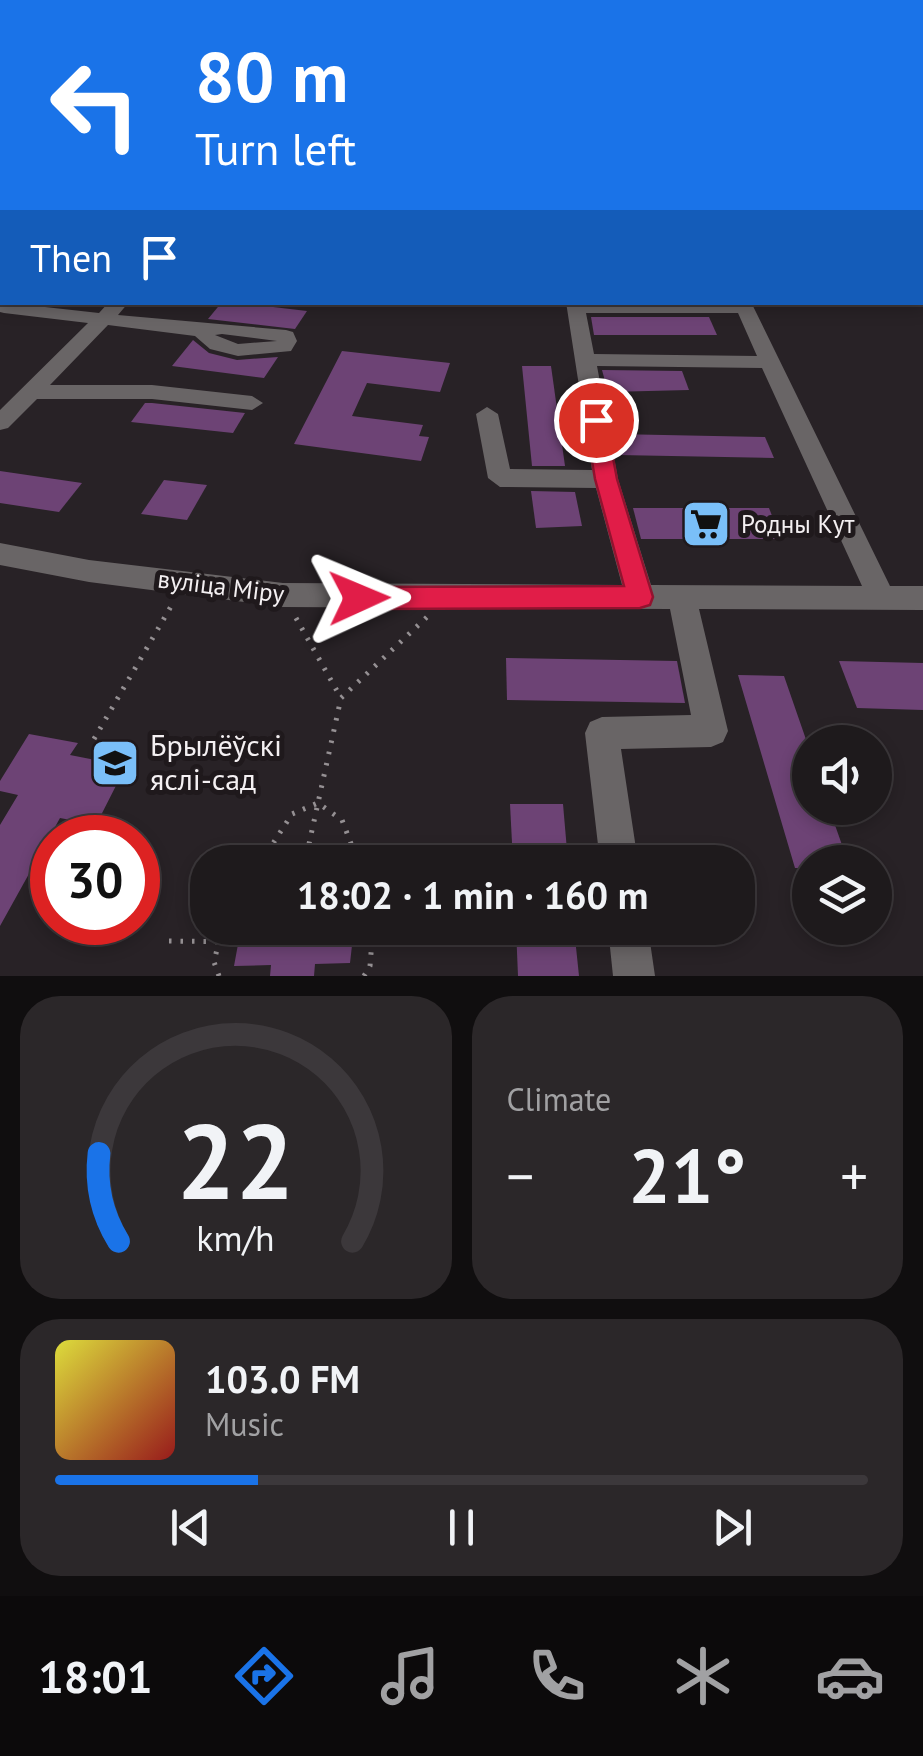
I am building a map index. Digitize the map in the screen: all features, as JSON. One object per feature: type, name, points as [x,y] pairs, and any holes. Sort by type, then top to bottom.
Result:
[{"type":"street","points":[[0,423],[117,305]]},
{"type":"street","points":[[640,597],[606,479],[576,305],[743,305],[807,437],[826,489],[882,598]]},
{"type":"street","points":[[4,307],[201,332]]},
{"type":"street","points":[[585,360],[771,362]]},
{"type":"street","points":[[31,392],[152,392],[252,403]]},
{"type":"street","points":[[487,414],[500,478],[606,479]]},
{"type":"street","name":"вуліца Міру","points":[[0,554],[88,570],[283,595],[923,598]]},
{"type":"street","points":[[617,845],[602,733],[711,731],[682,598]]},
{"type":"street","points":[[630,945],[634,976]]},
{"type":"path","points":[[94,739],[181,590]]},
{"type":"path","points":[[283,595],[341,698]]},
{"type":"path","points":[[309,844],[341,698],[448,596]]},
{"type":"path","points":[[272,845],[292,814],[318,803]]},
{"type":"path","points":[[318,803],[342,820],[352,845]]},
{"type":"path","points":[[170,941],[190,941]]},
{"type":"path","points":[[218,945],[214,962],[219,976]]},
{"type":"path","points":[[364,976],[370,966],[372,945]]},
{"type":"building","points":[[220,305],[307,311],[295,329],[208,319]]},
{"type":"building","points":[[591,317],[709,317],[717,335],[594,335]]},
{"type":"building","points":[[193,340],[209,353],[237,360],[278,357],[264,378],[172,366]]},
{"type":"building","points":[[342,351],[450,363],[440,392],[367,383],[352,416],[423,425],[419,436],[429,437],[421,461],[294,444]]},
{"type":"building","points":[[522,366],[551,366],[565,466],[532,466]]},
{"type":"building","points":[[602,370],[682,371],[689,390],[608,392]]},
{"type":"building","points":[[145,403],[245,413],[233,433],[131,422]]},
{"type":"building","points":[[614,434],[765,437],[774,458],[618,455]]},
{"type":"building","points":[[0,471],[82,483],[59,512],[0,503]]},
{"type":"building","points":[[164,480],[207,485],[187,520],[141,514]]},
{"type":"building","points":[[531,491],[575,492],[582,526],[536,528]]},
{"type":"building","name":"Родны Кут","points":[[633,508],[769,508],[781,539],[641,539]]},
{"type":"building","points":[[506,658],[677,661],[685,703],[507,700]]},
{"type":"building","points":[[839,661],[923,663],[923,710],[857,708]]},
{"type":"building","points":[[738,675],[784,676],[801,725],[792,725],[792,825],[835,825],[842,845],[792,845],[792,858]]},
{"type":"building","points":[[29,734],[78,743],[70,755],[126,766],[101,815],[30,815],[30,872],[0,926],[0,825],[18,795],[0,791],[0,781]]},
{"type":"building","points":[[510,804],[563,804],[567,845],[512,845]]},
{"type":"building","points":[[238,945],[352,945],[350,963],[315,964],[314,976],[270,976],[271,965],[234,966]]},
{"type":"building","points":[[517,945],[576,945],[579,976],[518,976]]},
{"type":"place","name":"Родны Кут","points":[[706,524]]},
{"type":"place","name":"Брылёўскі яслі-сад","points":[[115,763]]},
{"type":"route","points":[[359,598],[640,597],[606,479],[596,420]]}]
